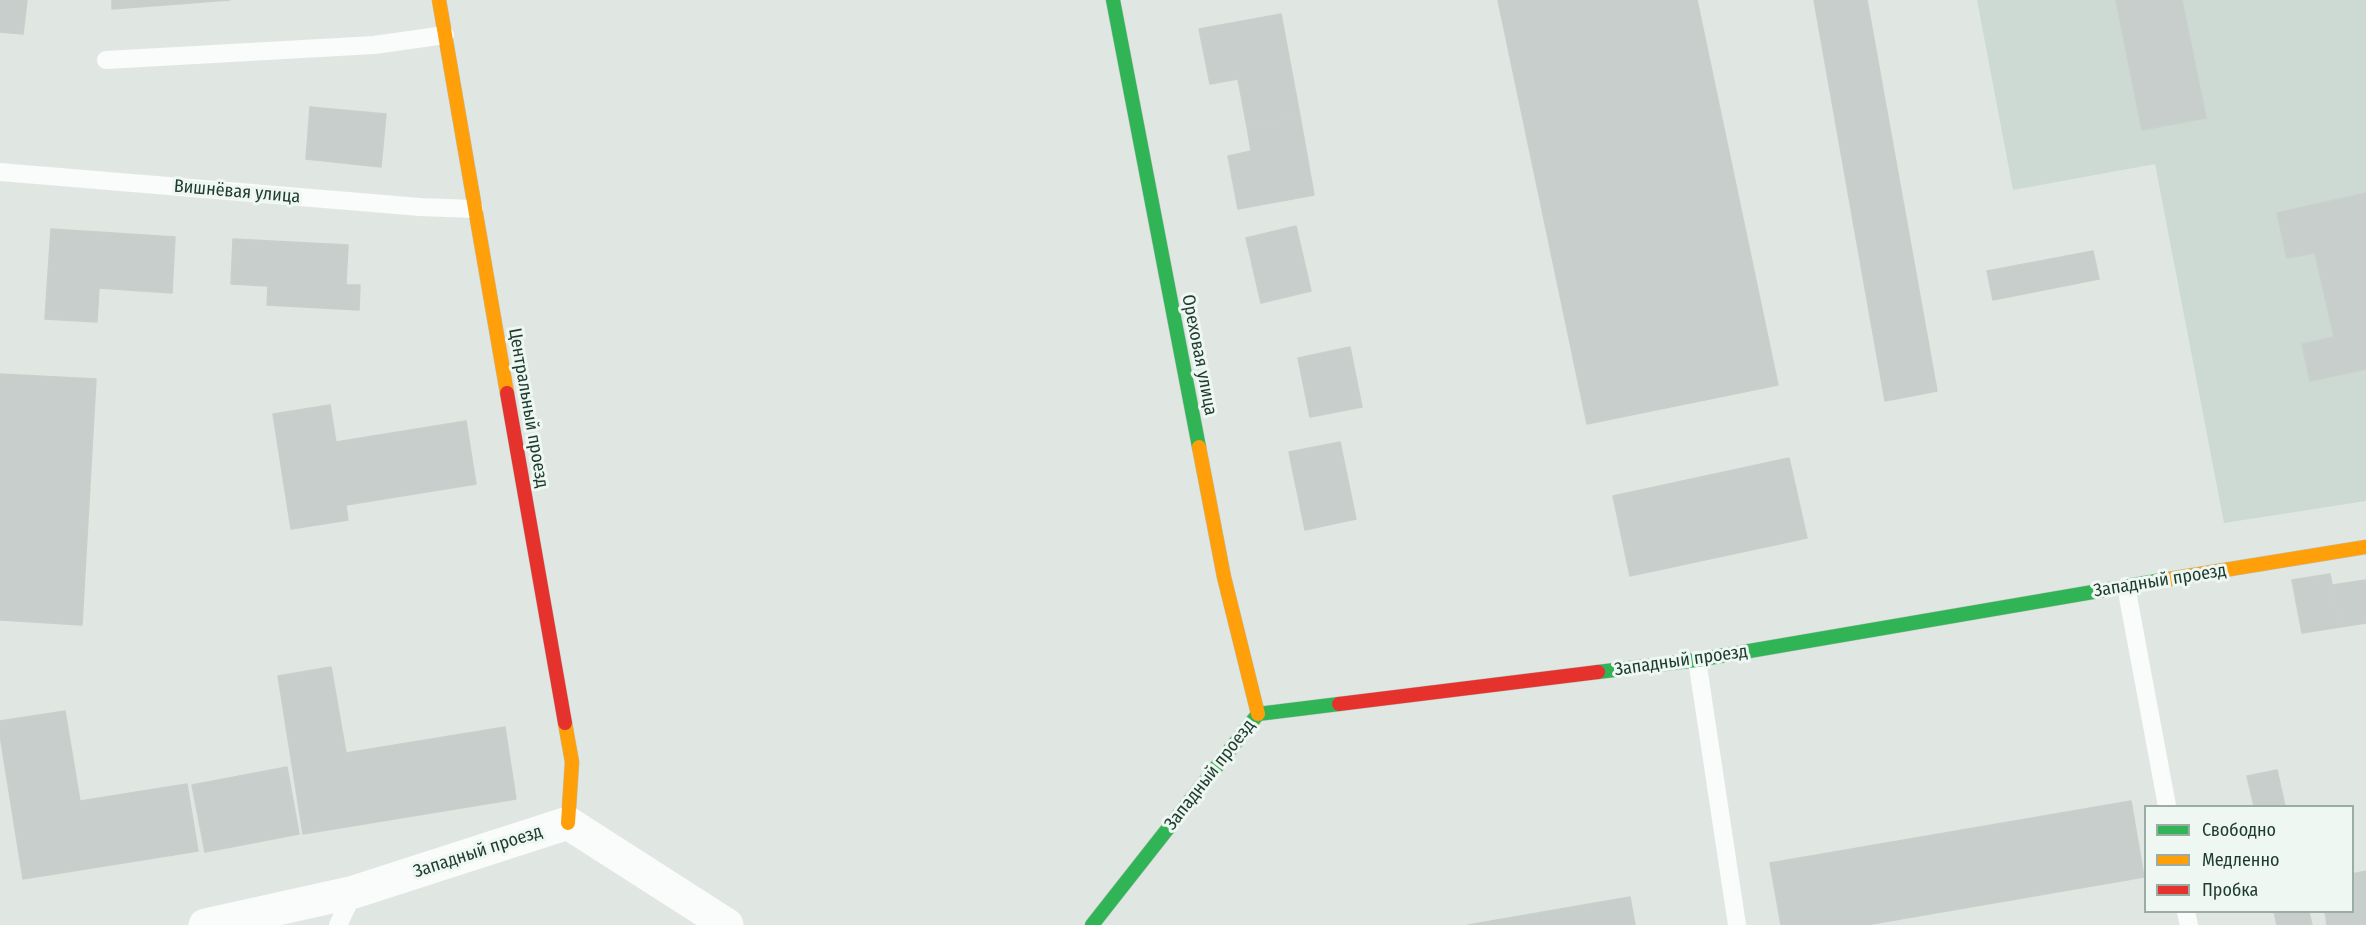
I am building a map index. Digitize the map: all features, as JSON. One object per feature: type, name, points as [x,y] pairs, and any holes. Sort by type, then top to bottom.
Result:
[{"type":"street","name":"Центральный проезд","points":[[439,0],[572,762],[568,823]]},
{"type":"street","name":"Ореховая улица","points":[[1113,0],[1224,578],[1258,714]]},
{"type":"street","name":"Западный проезд","points":[[1092,925],[1258,714],[1697,660],[2366,547]]},
{"type":"street","name":"Западный проезд","points":[[205,925],[354,892],[568,823]]},
{"type":"street","points":[[568,823],[726,925]]},
{"type":"lane","points":[[106,60],[374,45],[445,35]]},
{"type":"lane","name":"Вишнёвая улица","points":[[0,172],[420,207],[474,209]]},
{"type":"lane","points":[[2126,586],[2167,805]]},
{"type":"lane","points":[[1697,660],[1737,925]]},
{"type":"lane","points":[[338,925],[354,892]]},
{"type":"shaded area","points":[[1977,0],[2366,0],[2366,501],[2224,523],[2155,164],[2013,190]]},
{"type":"building","points":[[0,0],[27,0],[23,34],[0,32]]},
{"type":"building","points":[[112,0],[230,0],[112,9]]},
{"type":"building","points":[[1498,0],[1697,0],[1778,385],[1587,424]]},
{"type":"building","points":[[1814,0],[1867,0],[1937,391],[1885,401]]},
{"type":"building","points":[[2116,0],[2182,0],[2206,118],[2142,130]]},
{"type":"building","points":[[1281,14],[1300,116],[1247,127],[1238,79],[1210,84],[1199,29]]},
{"type":"building","points":[[310,107],[386,114],[381,167],[306,159]]},
{"type":"building","points":[[1300,116],[1314,195],[1238,209],[1228,156],[1251,151],[1247,127]]},
{"type":"building","points":[[2366,193],[2366,369],[2310,381],[2302,344],[2334,337],[2315,253],[2287,258],[2277,213]]},
{"type":"building","points":[[1296,226],[1311,291],[1261,303],[1246,238]]},
{"type":"building","points":[[51,229],[175,237],[172,293],[99,288],[97,322],[45,319]]},
{"type":"building","points":[[233,239],[348,245],[346,285],[360,285],[359,310],[267,305],[268,286],[231,284]]},
{"type":"building","points":[[2093,251],[2099,279],[1993,300],[1987,271]]},
{"type":"building","points":[[1350,347],[1362,407],[1310,417],[1298,358]]},
{"type":"building","points":[[0,374],[96,379],[82,625],[0,620]]},
{"type":"building","points":[[330,405],[336,442],[466,421],[476,484],[346,505],[348,520],[291,529],[273,414]]},
{"type":"building","points":[[1340,442],[1356,519],[1305,530],[1289,452]]},
{"type":"building","points":[[1789,458],[1807,538],[1630,576],[1613,496]]},
{"type":"building","points":[[2330,574],[2340,627],[2302,633],[2292,580]]},
{"type":"building","points":[[2366,580],[2366,623],[2340,627],[2332,585]]},
{"type":"building","points":[[331,667],[346,753],[505,727],[516,799],[303,834],[278,676]]},
{"type":"building","points":[[65,711],[80,801],[187,784],[198,851],[23,879],[0,735],[0,721]]},
{"type":"building","points":[[287,767],[299,834],[205,852],[192,785]]},
{"type":"building","points":[[2277,770],[2285,805],[2254,805],[2247,776]]},
{"type":"building","points":[[2131,801],[2144,877],[1866,925],[1781,925],[1770,863]]},
{"type":"building","points":[[2366,871],[2366,925],[2327,925],[2325,913],[2354,913],[2354,874]]},
{"type":"building","points":[[1630,897],[1635,925],[1468,925]]},
{"type":"building","points":[[2274,913],[2309,913],[2312,925],[2277,925]]},
{"type":"traffic: fast","points":[[1113,0],[1199,447]]},
{"type":"traffic: fast","points":[[1598,672],[1697,660],[2157,581]]},
{"type":"traffic: fast","points":[[1092,925],[1258,714],[1339,704]]},
{"type":"traffic: slow","points":[[439,0],[507,393]]},
{"type":"traffic: slow","points":[[1199,447],[1224,577],[1258,714]]},
{"type":"traffic: slow","points":[[2157,581],[2366,547]]},
{"type":"traffic: slow","points":[[565,723],[572,762],[568,823]]},
{"type":"traffic: jam","points":[[507,393],[565,723]]},
{"type":"traffic: jam","points":[[1339,704],[1598,672]]}]
